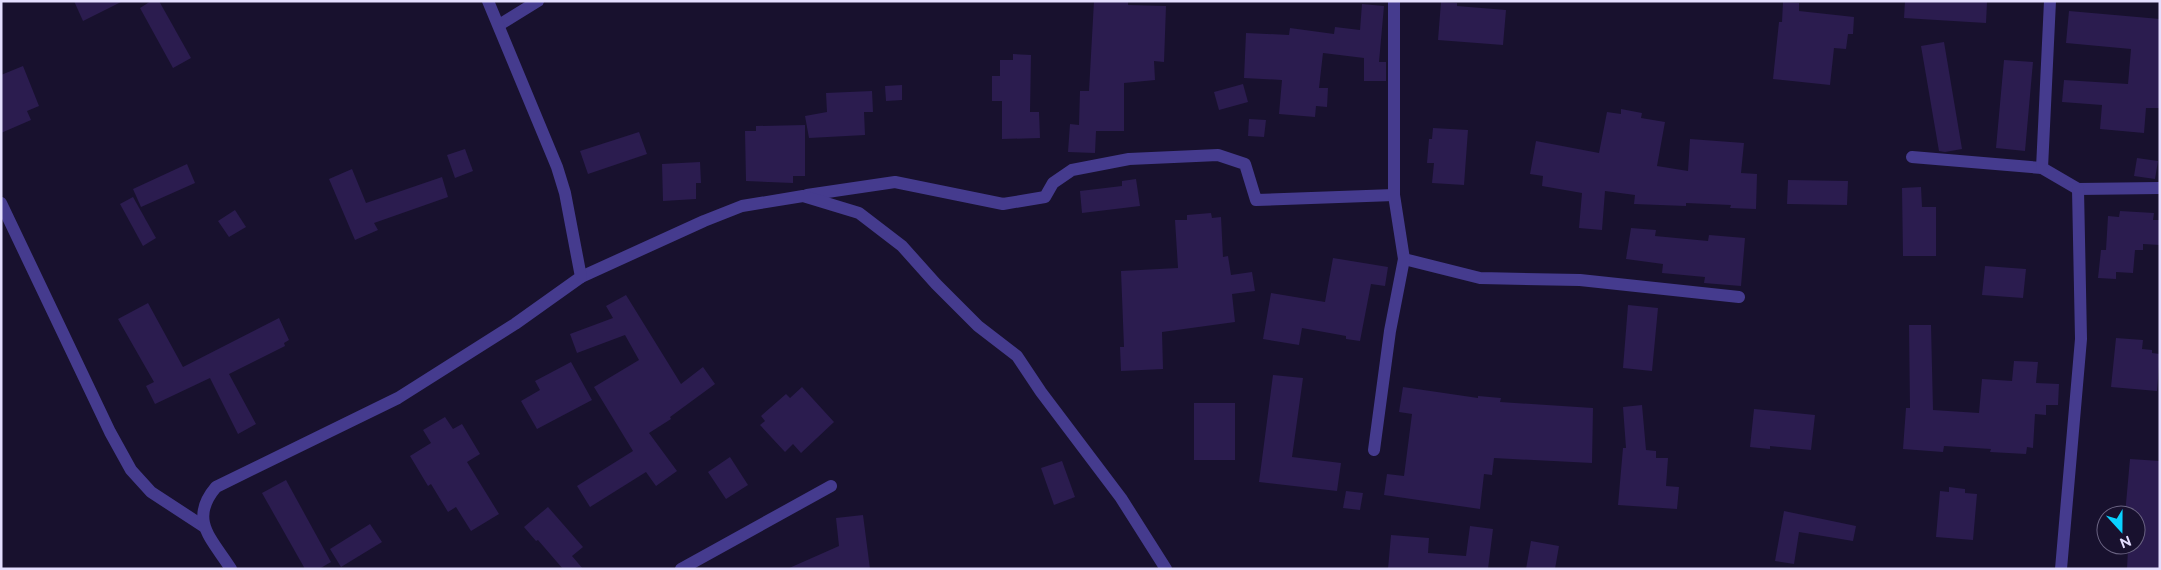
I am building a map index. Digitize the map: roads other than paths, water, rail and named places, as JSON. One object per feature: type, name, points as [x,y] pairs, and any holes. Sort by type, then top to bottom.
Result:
[{"type":"street","points":[[488,1],[559,176],[572,225],[580,277]]},
{"type":"street","points":[[499,25],[538,1]]},
{"type":"street","points":[[1374,450],[1390,331],[1404,258],[1394,195],[1394,1]]},
{"type":"street","points":[[2042,168],[2050,1]]},
{"type":"street","points":[[203,526],[204,506],[216,487],[398,398],[515,324],[580,277],[742,206],[895,182],[1003,204],[1045,197],[1053,183],[1072,170],[1129,159],[1218,155],[1245,164],[1256,200],[1394,195]]},
{"type":"street","points":[[1912,157],[2042,168],[2078,189],[2160,188]]},
{"type":"street","points":[[2061,569],[2081,339],[2078,189]]},
{"type":"street","points":[[802,196],[859,213],[902,246],[936,284],[978,326],[1017,356],[1041,392],[1121,498],[1166,569]]},
{"type":"street","points":[[1,203],[110,432],[131,470],[151,492],[203,526],[231,569]]},
{"type":"street","points":[[1404,258],[1480,278],[1580,280],[1739,296]]},
{"type":"street","points":[[681,569],[831,486]]}]
